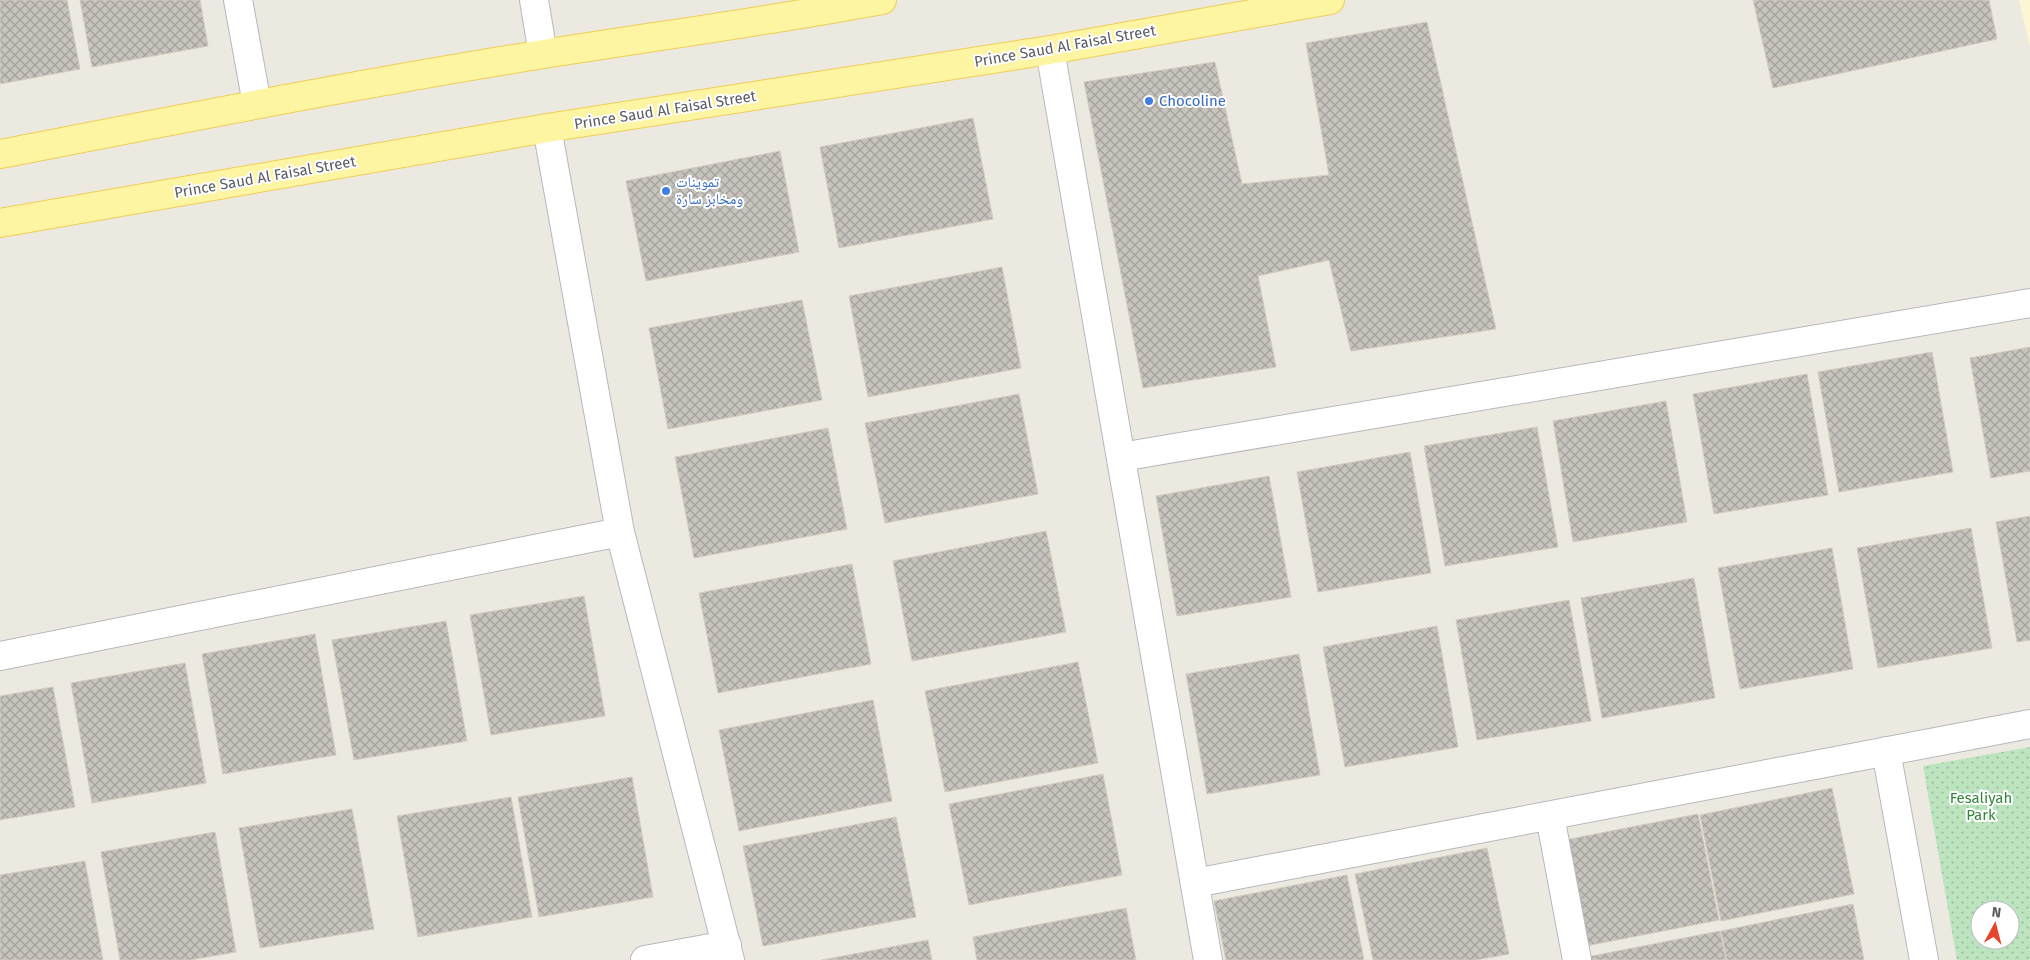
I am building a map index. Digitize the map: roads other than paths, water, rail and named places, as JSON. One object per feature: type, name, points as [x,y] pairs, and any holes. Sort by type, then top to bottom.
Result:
[{"type":"main road","points":[[0,154],[256,104],[543,54],[805,14],[855,2],[882,0]]},
{"type":"main road","name":"Prince Saud Al Faisal Street","points":[[0,223],[547,128],[1050,50],[1330,0]]},
{"type":"street","points":[[238,0],[256,104]]},
{"type":"street","points":[[534,0],[543,54]]},
{"type":"street","points":[[1050,50],[1208,960]]},
{"type":"street","points":[[547,128],[620,532],[729,953],[645,960]]},
{"type":"street","points":[[1121,458],[2030,302]]},
{"type":"street","points":[[0,656],[620,532]]},
{"type":"street","points":[[1195,883],[2030,724]]},
{"type":"street","points":[[1886,751],[1924,960]]},
{"type":"street","points":[[1550,816],[1576,960]]},
{"type":"place","name":"Chocoline","points":[[1149,101]]},
{"type":"place","name":"تموينات ومخابز سارة","points":[[666,191]]},
{"type":"park label","name":"Fesaliyah Park","points":[[1981,806]]}]
